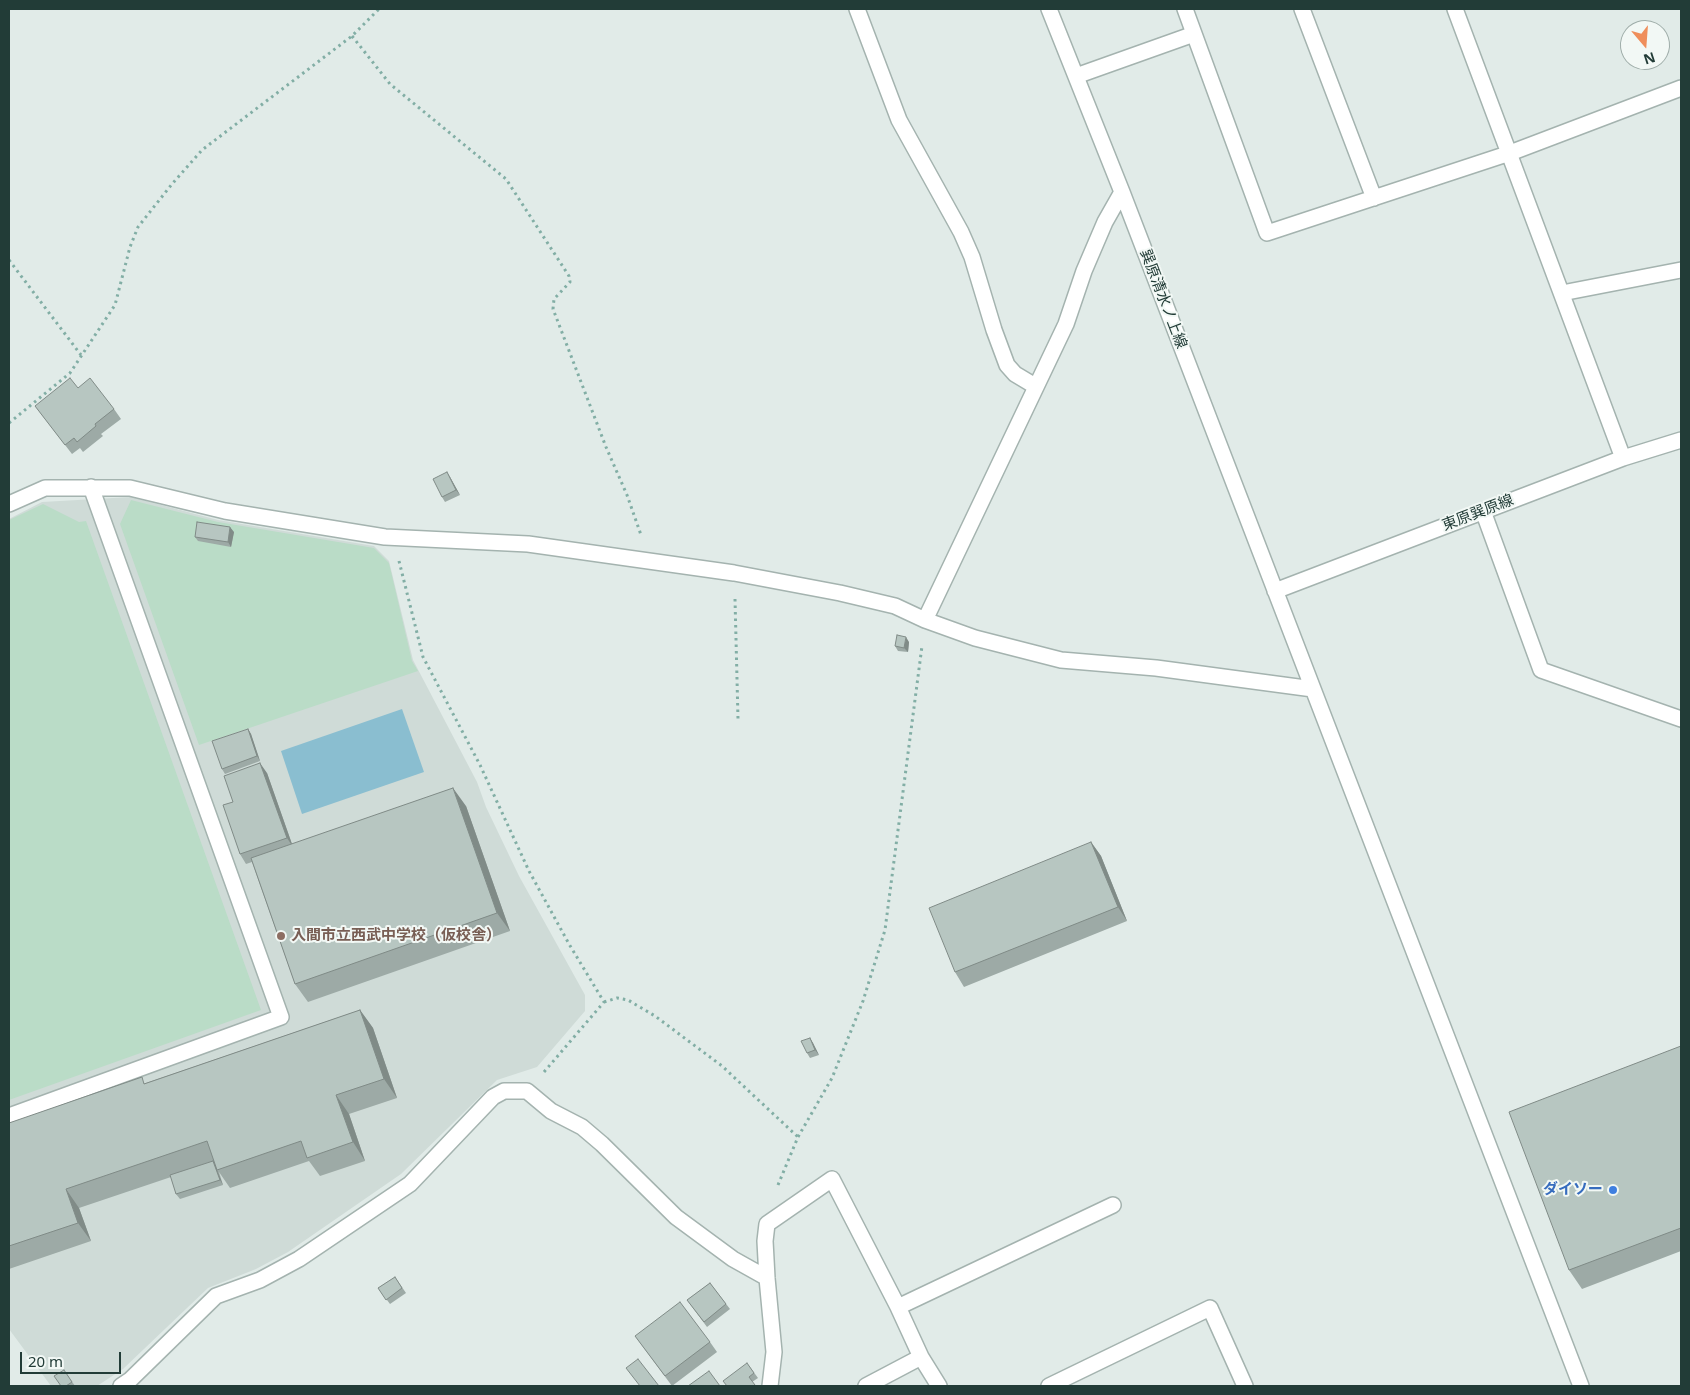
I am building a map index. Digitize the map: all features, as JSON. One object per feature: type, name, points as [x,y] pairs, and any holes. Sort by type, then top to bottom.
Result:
[{"type":"street","points":[[857,9],[899,120],[965,240],[1007,365],[1015,374],[1035,386]]},
{"type":"street","name":"巽原清水ノ上線","points":[[1049,9],[1122,192],[1581,1386]]},
{"type":"street","points":[[1184,9],[1267,234],[1510,153],[1681,88]]},
{"type":"street","points":[[1302,9],[1374,198]]},
{"type":"street","points":[[1455,9],[1623,458]]},
{"type":"street","points":[[1076,76],[1194,34]]},
{"type":"street","points":[[925,620],[1066,324],[1084,271],[1104,222],[1122,192]]},
{"type":"street","points":[[1562,293],[1681,270]]},
{"type":"street","name":"東原巽原線","points":[[1275,591],[1623,458],[1681,440]]},
{"type":"street","points":[[9,1116],[281,1017],[91,487]]},
{"type":"street","points":[[9,504],[45,488],[130,488],[225,511],[385,537],[528,544],[734,573],[840,593],[896,606],[925,620],[975,638],[1061,660],[1156,668],[1313,689]]},
{"type":"street","points":[[1483,511],[1541,670],[1681,719]]},
{"type":"street","points":[[120,1386],[130,1380],[216,1296],[260,1280],[299,1259],[410,1184],[493,1097],[504,1091],[528,1091],[551,1111],[582,1127],[602,1144],[676,1217],[733,1259],[767,1278]]},
{"type":"street","points":[[770,1386],[774,1352],[767,1278],[765,1241],[767,1224],[832,1178],[898,1308],[921,1358],[939,1386]]},
{"type":"street","points":[[898,1308],[1113,1205]]},
{"type":"street","points":[[1049,1386],[1210,1308],[1245,1386]]},
{"type":"street","points":[[866,1386],[921,1358]]},
{"type":"path","points":[[9,423],[70,373],[115,305],[130,247],[138,227],[202,150],[352,36],[379,9]]},
{"type":"path","points":[[352,36],[390,84],[506,179],[570,276],[570,282],[554,299],[553,308],[626,494],[645,547],[646,562]]},
{"type":"path","points":[[9,260],[81,356]]},
{"type":"path","points":[[385,537],[397,554],[423,657],[480,765],[529,871],[569,944],[604,1002]]},
{"type":"path","points":[[734,573],[738,719]]},
{"type":"path","points":[[767,1224],[773,1196],[798,1137],[832,1078],[863,1001],[885,930],[925,620]]},
{"type":"path","points":[[528,1091],[604,1002],[618,998],[628,1000],[655,1016],[722,1066],[798,1137]]},
{"type":"shaded area","name":"入間市立西武中学校（仮校舎）","points":[[131,497],[218,520],[374,546],[389,561],[413,660],[477,782],[486,807],[519,876],[585,995],[585,1011],[537,1067],[497,1080],[401,1174],[288,1252],[256,1269],[208,1288],[123,1369],[97,1386],[51,1386],[9,1329],[9,519],[42,502]]},
{"type":"green space","points":[[131,500],[218,522],[374,548],[389,563],[412,661],[418,671],[199,745],[120,524]]},
{"type":"green space","points":[[43,504],[79,522],[86,521],[261,1010],[9,1100],[9,520]]},
{"type":"water","points":[[402,709],[424,772],[302,814],[281,751]]},
{"type":"building","points":[[70,378],[78,388],[90,378],[114,409],[77,442],[74,438],[65,445],[35,406]]},
{"type":"building","points":[[447,472],[456,490],[442,497],[433,479]]},
{"type":"building","points":[[197,522],[230,527],[228,542],[195,537]]},
{"type":"building","points":[[897,635],[906,637],[904,648],[895,646]]},
{"type":"building","points":[[248,729],[257,756],[222,769],[212,741]]},
{"type":"building","points":[[260,763],[287,838],[240,854],[223,805],[233,802],[224,776]]},
{"type":"building","points":[[453,788],[497,913],[295,984],[251,858]]},
{"type":"building","points":[[1091,842],[1118,907],[955,972],[929,908]]},
{"type":"building","points":[[360,1010],[384,1079],[336,1095],[353,1142],[307,1158],[301,1141],[217,1170],[207,1141],[66,1189],[78,1223],[9,1246],[9,1123],[142,1077],[144,1084]]},
{"type":"building","points":[[810,1038],[815,1050],[807,1053],[801,1041]]},
{"type":"building","name":"ダイソー","points":[[1681,1046],[1681,1228],[1569,1270],[1509,1112]]},
{"type":"building","points":[[213,1161],[220,1180],[176,1194],[170,1175]]},
{"type":"building","points":[[395,1277],[402,1288],[386,1300],[378,1288]]},
{"type":"building","points":[[710,1283],[726,1304],[704,1322],[687,1300]]},
{"type":"building","points":[[680,1302],[710,1342],[665,1376],[635,1336]]},
{"type":"building","points":[[638,1359],[659,1386],[640,1386],[626,1368]]},
{"type":"building","points":[[747,1363],[754,1373],[749,1377],[755,1385],[727,1386],[723,1381]]},
{"type":"building","points":[[64,1370],[72,1382],[66,1386],[61,1386],[54,1376]]},
{"type":"building","points":[[709,1371],[720,1386],[688,1386]]},
{"type":"place","name":"入間市立西武中学校（仮校舎）","points":[[281,936]]},
{"type":"place","name":"ダイソー","points":[[1613,1190]]}]
